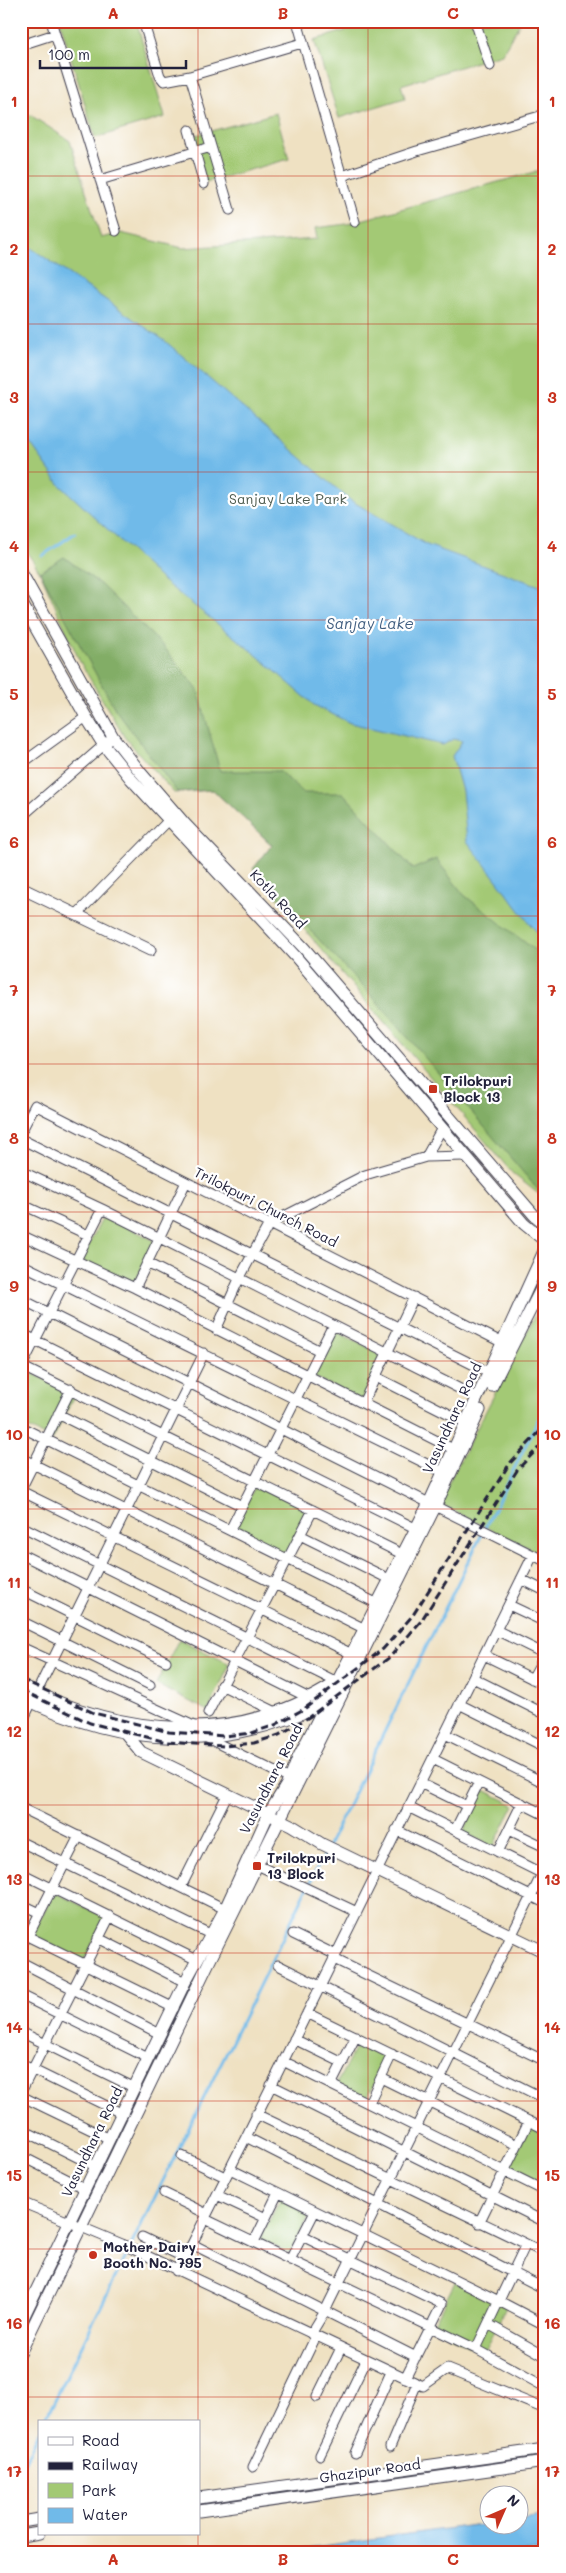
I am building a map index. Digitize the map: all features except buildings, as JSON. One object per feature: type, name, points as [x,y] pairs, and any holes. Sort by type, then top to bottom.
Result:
[{"type":"street","points":[[51,21],[116,231]]},
{"type":"street","points":[[143,21],[160,76],[164,80],[171,81],[302,43]]},
{"type":"street","points":[[296,21],[355,222]]},
{"type":"street","points":[[475,21],[490,66]]},
{"type":"street","points":[[21,45],[55,34]]},
{"type":"street","points":[[190,76],[230,210]]},
{"type":"street","points":[[342,176],[417,151],[540,116],[545,111]]},
{"type":"street","points":[[189,130],[204,184]]},
{"type":"street","points":[[100,180],[211,147]]},
{"type":"street","name":"Kotla Road","points":[[21,572],[113,737],[185,824],[304,948],[534,1216],[545,1224]]},
{"type":"street","name":"Kotla Road","points":[[21,602],[103,744],[168,821],[295,956],[524,1224],[545,1241]]},
{"type":"street","points":[[21,764],[86,717]]},
{"type":"street","points":[[21,817],[113,737]]},
{"type":"street","points":[[77,914],[168,821]]},
{"type":"street","points":[[21,888],[150,950]]},
{"type":"street","name":"Trilokpuri Church Road","points":[[21,1132],[35,1105],[507,1345]]},
{"type":"street","points":[[426,1157],[442,1128]]},
{"type":"street","points":[[21,1139],[490,1373]]},
{"type":"street","points":[[216,1330],[239,1279],[269,1224],[358,1178],[426,1157],[464,1156]]},
{"type":"street","points":[[21,1170],[478,1398]]},
{"type":"street","points":[[135,1288],[186,1182]]},
{"type":"street","points":[[21,1204],[88,1235]]},
{"type":"street","points":[[102,1209],[22,1367],[402,1554]]},
{"type":"street","points":[[21,1235],[135,1288],[454,1449]]},
{"type":"street","name":"Vasundhara Road","points":[[21,2352],[252,1863],[268,1815],[290,1779],[323,1700],[433,1503],[507,1345],[545,1249]]},
{"type":"street","points":[[147,1263],[320,1351]]},
{"type":"street","points":[[21,1264],[443,1472]]},
{"type":"street","name":"Vasundhara Road","points":[[22,2318],[123,2114],[185,1982],[210,1934],[252,1863],[281,1820],[323,1700],[337,1682],[352,1654],[391,1580],[415,1528],[433,1503],[443,1472],[465,1422],[490,1373],[545,1281]]},
{"type":"street","points":[[363,1403],[414,1298]]},
{"type":"street","points":[[21,1299],[480,1526],[545,1561]]},
{"type":"street","points":[[230,1530],[333,1325]]},
{"type":"street","points":[[21,1333],[415,1528]]},
{"type":"street","points":[[21,1724],[204,1353]]},
{"type":"street","points":[[376,1377],[465,1422]]},
{"type":"street","points":[[70,1389],[21,1490],[261,1611],[352,1654]]},
{"type":"street","points":[[58,1414],[242,1506]]},
{"type":"street","points":[[21,1427],[378,1604]]},
{"type":"street","points":[[21,1458],[365,1629]]},
{"type":"street","points":[[208,1713],[313,1510]]},
{"type":"street","points":[[21,1526],[337,1682]]},
{"type":"street","points":[[300,1535],[391,1580]]},
{"type":"street","points":[[21,1554],[235,1661],[323,1700]]},
{"type":"street","points":[[176,2271],[185,2258],[246,2137],[533,1555]]},
{"type":"street","points":[[521,1579],[545,1591]]},
{"type":"street","points":[[21,1589],[166,1661]]},
{"type":"street","points":[[509,1604],[545,1622]]},
{"type":"street","points":[[21,1621],[150,1685]]},
{"type":"street","points":[[496,1630],[545,1654],[532,1679]]},
{"type":"street","points":[[21,1647],[196,1727],[204,1737],[290,1779]]},
{"type":"street","points":[[484,1655],[545,1685]]},
{"type":"street","points":[[472,1678],[545,1714]]},
{"type":"street","points":[[21,1685],[35,1698]]},
{"type":"street","points":[[222,1686],[276,1712]]},
{"type":"street","points":[[21,1697],[35,1698],[87,1713],[124,1728],[168,1738],[204,1737],[260,1728],[323,1700]]},
{"type":"street","points":[[124,1728],[196,1727],[250,1720],[323,1700]]},
{"type":"street","points":[[459,1704],[545,1747]]},
{"type":"street","points":[[124,1728],[142,1752],[281,1820],[334,1850],[545,1952]]},
{"type":"street","points":[[445,1734],[545,1783]]},
{"type":"street","points":[[433,1759],[545,1815]]},
{"type":"street","points":[[455,1830],[479,1782]]},
{"type":"street","points":[[420,1783],[467,1806]]},
{"type":"street","points":[[181,1887],[227,1795]]},
{"type":"street","points":[[498,1852],[522,1803]]},
{"type":"street","points":[[253,2467],[313,2335],[530,1896],[544,1872],[498,1852],[408,1807]]},
{"type":"street","points":[[21,1808],[225,1909]]},
{"type":"street","points":[[396,1830],[545,1903]]},
{"type":"street","points":[[509,1830],[545,1847]]},
{"type":"street","points":[[79,1836],[40,1913],[25,1934],[174,2008]]},
{"type":"street","points":[[21,1842],[210,1934]]},
{"type":"street","points":[[252,1863],[357,1912]]},
{"type":"street","points":[[21,1873],[198,1960]]},
{"type":"street","points":[[21,1904],[40,1913]]},
{"type":"street","points":[[21,2092],[110,1916]]},
{"type":"street","points":[[293,1934],[335,1957],[545,2061]]},
{"type":"street","points":[[98,1938],[185,1982]]},
{"type":"street","points":[[21,1962],[160,2034]]},
{"type":"street","points":[[278,1965],[545,2098]]},
{"type":"street","points":[[21,1995],[148,2058]]},
{"type":"street","points":[[307,2013],[545,2129]]},
{"type":"street","points":[[21,2032],[135,2088]]},
{"type":"street","points":[[331,2085],[356,2036]]},
{"type":"street","points":[[294,2039],[342,2063]]},
{"type":"street","points":[[369,2103],[392,2054]]},
{"type":"street","points":[[283,2060],[545,2191]]},
{"type":"street","points":[[21,2064],[123,2114]]},
{"type":"street","points":[[381,2078],[517,2145]]},
{"type":"street","points":[[271,2085],[545,2222]]},
{"type":"street","points":[[21,2096],[110,2139]]},
{"type":"street","points":[[256,2114],[479,2223],[545,2253]]},
{"type":"street","points":[[479,2223],[529,2121]]},
{"type":"street","points":[[21,2129],[97,2167]]},
{"type":"street","points":[[246,2137],[545,2289]]},
{"type":"street","points":[[21,2156],[86,2189]]},
{"type":"street","points":[[182,2156],[278,2193],[499,2301],[545,2326]]},
{"type":"street","points":[[164,2193],[254,2242],[476,2349],[545,2387]]},
{"type":"street","points":[[254,2242],[278,2193]]},
{"type":"street","points":[[217,2195],[266,2218]]},
{"type":"street","points":[[22,2204],[122,2244],[416,2383],[427,2385],[447,2369],[545,2409]]},
{"type":"street","points":[[290,2260],[315,2211]]},
{"type":"street","points":[[302,2236],[442,2304],[405,2378]]},
{"type":"street","points":[[142,2237],[185,2258]]},
{"type":"street","points":[[192,2244],[416,2357]]},
{"type":"street","points":[[476,2349],[526,2244]]},
{"type":"street","points":[[488,2324],[545,2356]]},
{"type":"street","points":[[317,2397],[341,2348]]},
{"type":"street","points":[[320,2455],[366,2360]]},
{"type":"street","points":[[355,2453],[391,2372]]},
{"type":"street","points":[[390,2447],[416,2383]]},
{"type":"street","name":"Ghazipur Road","points":[[200,2498],[545,2450]]},
{"type":"street","name":"Ghazipur Road","points":[[200,2511],[545,2462]]},
{"type":"street","points":[[21,2522],[38,2519]]},
{"type":"street","points":[[21,2536],[38,2534]]},
{"type":"green space","points":[[60,21],[136,21],[165,117],[95,138]]},
{"type":"green space","points":[[379,21],[521,21],[502,54],[401,85],[405,98],[339,118],[314,40]]},
{"type":"green space","name":"Sanjay Lake Park","points":[[21,109],[70,141],[101,238],[121,233],[183,248],[317,239],[315,228],[347,224],[545,169],[545,1199],[513,1174],[253,869],[272,845],[213,790],[174,793],[125,738],[80,662],[40,572],[21,543]]},
{"type":"green space","points":[[276,113],[289,159],[206,182],[193,136]]},
{"type":"green space","points":[[64,557],[101,585],[163,646],[198,690],[220,771],[279,771],[304,793],[343,793],[413,869],[436,859],[464,895],[545,958],[545,1198],[380,1005],[253,869],[272,845],[213,790],[177,792],[115,709],[40,572]]},
{"type":"green space","points":[[104,1215],[155,1241],[133,1287],[81,1260]]},
{"type":"green space","points":[[545,1297],[545,1556],[438,1503]]},
{"type":"green space","points":[[333,1330],[384,1355],[362,1401],[310,1375]]},
{"type":"green space","points":[[23,1369],[75,1394],[53,1440],[21,1425],[21,1373]]},
{"type":"green space","points":[[256,1484],[308,1510],[286,1556],[234,1530]]},
{"type":"green space","points":[[179,1639],[230,1664],[208,1711],[156,1684]]},
{"type":"green space","points":[[484,1790],[514,1805],[493,1847],[463,1832]]},
{"type":"green space","points":[[54,1892],[105,1917],[83,1963],[31,1937]]},
{"type":"green space","points":[[357,2044],[387,2059],[366,2100],[336,2085]]},
{"type":"green space","points":[[529,2127],[545,2134],[545,2191],[506,2172]]},
{"type":"green space","points":[[281,2198],[311,2213],[290,2254],[260,2239]]},
{"type":"green space","points":[[455,2282],[506,2307],[484,2353],[432,2327]]},
{"type":"water","name":"Sanjay Lake","points":[[21,241],[165,341],[350,500],[427,545],[545,588],[545,941],[467,841],[462,791],[452,756],[462,741],[453,739],[443,745],[350,723],[314,705],[253,652],[162,580],[60,485],[21,431]]},
{"type":"water","points":[[545,2516],[545,2552],[277,2552],[478,2524],[478,2536],[528,2536],[528,2518]]},
{"type":"waterway","points":[[42,556],[75,533]]},
{"type":"waterway","points":[[45,2420],[545,1406]]},
{"type":"waterway","points":[[21,2468],[38,2435]]},
{"type":"railway","points":[[21,1679],[94,1713],[169,1732],[224,1736],[252,1733],[275,1725],[304,1709],[383,1649],[413,1615],[510,1463],[545,1426]]},
{"type":"railway","points":[[21,1690],[90,1723],[167,1742],[224,1746],[254,1743],[279,1735],[309,1717],[390,1657],[421,1621],[518,1469],[545,1441]]},
{"type":"place","name":"Trilokpuri Block 13","points":[[433,1089]]},
{"type":"place","name":"Trilokpuri 13 Block","points":[[257,1866]]},
{"type":"place","name":"Mother Dairy Booth No. 795","points":[[93,2255]]}]
